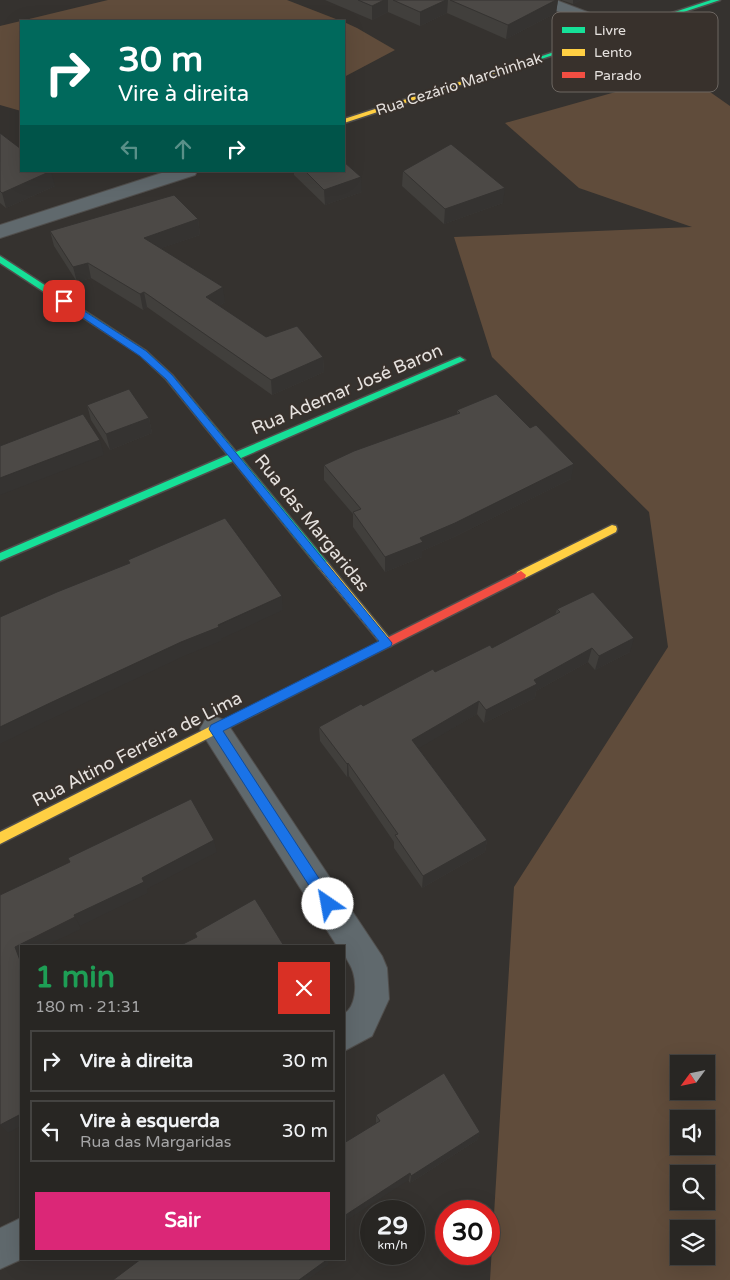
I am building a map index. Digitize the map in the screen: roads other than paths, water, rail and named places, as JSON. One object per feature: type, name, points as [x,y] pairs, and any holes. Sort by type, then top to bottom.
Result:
[{"type":"street","points":[[542,0],[574,12]]},
{"type":"street","name":"Rua Cezário Marchinhak","points":[[680,12],[718,0]]},
{"type":"street","name":"Rua Cezário Marchinhak","points":[[345,121],[552,53]]},
{"type":"street","points":[[0,232],[185,172]]},
{"type":"street","name":"Rua das Margaridas","points":[[0,259],[143,354],[169,377],[386,643]]},
{"type":"street","name":"Rua Ademar José Baron","points":[[0,557],[460,360]]},
{"type":"street","name":"Rua Altino Ferreira de Lima","points":[[0,838],[612,529]]},
{"type":"street","points":[[215,729],[370,968],[372,999],[360,1024],[345,1033]]},
{"type":"street","points":[[0,1250],[20,1238]]}]
